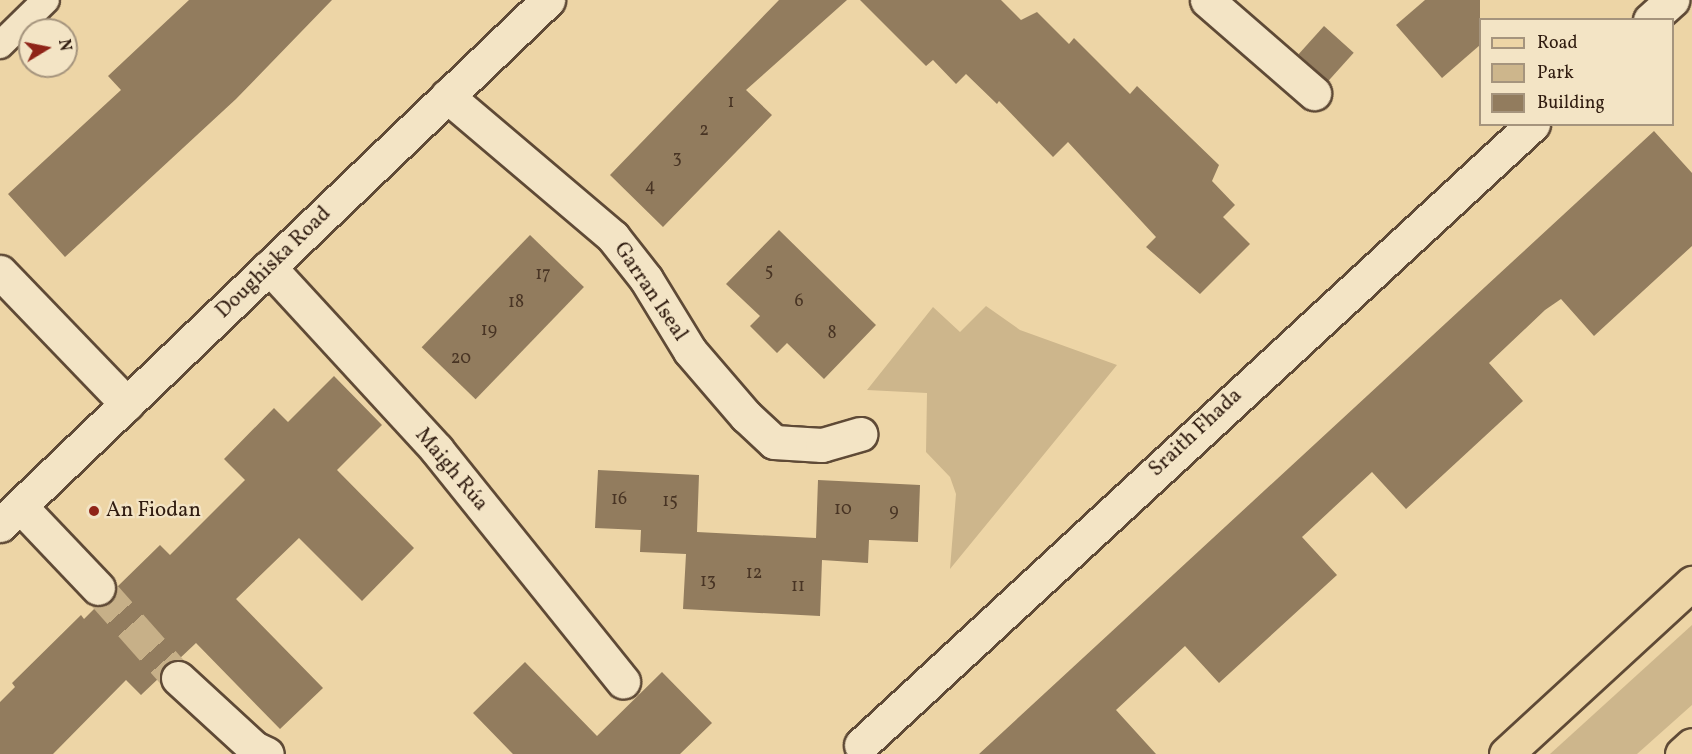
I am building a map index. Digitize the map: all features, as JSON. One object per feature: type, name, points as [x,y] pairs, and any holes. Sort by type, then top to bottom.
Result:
[{"type":"main road","points":[[1506,754],[1692,583]]},
{"type":"main road","points":[[1682,754],[1692,745]]},
{"type":"street","name":"Doughiska Road","points":[[10,516],[548,0]]},
{"type":"street","points":[[1207,0],[1314,93]]},
{"type":"street","points":[[1652,18],[1672,0]]},
{"type":"street","name":"Garran Iseal","points":[[447,96],[613,237],[646,279],[690,351],[746,416],[774,442],[822,445],[860,434]]},
{"type":"street","name":"Sraith Fhada","points":[[861,745],[1531,126]]},
{"type":"street","name":"Maigh Rúa","points":[[269,267],[437,450],[623,681]]},
{"type":"street","points":[[0,272],[127,404]]},
{"type":"street","points":[[10,516],[98,588]]},
{"type":"street","points":[[178,678],[254,748],[267,754]]},
{"type":"lane","points":[[0,45],[46,0]]},
{"type":"green space","points":[[986,306],[1020,330],[1117,365],[950,569],[956,494],[950,477],[926,452],[927,393],[867,390],[933,307],[960,332]]},
{"type":"green space","points":[[1692,625],[1692,705],[1637,754],[1550,754]]},
{"type":"building","points":[[189,0],[332,0],[236,99],[65,257],[8,194],[121,90],[108,76]]},
{"type":"building","points":[[779,0],[847,0],[746,90],[772,115],[663,227],[610,175]]},
{"type":"building","points":[[860,0],[1001,0],[1021,20],[1037,12],[1069,44],[1074,38],[1130,94],[1137,86],[1219,165],[1212,181],[1235,205],[1223,217],[1250,244],[1200,294],[1146,247],[1156,237],[1068,142],[1053,157],[999,101],[997,104],[966,74],[956,84],[933,60],[926,66]]},
{"type":"building","points":[[1425,0],[1480,0],[1479,46],[1442,78],[1396,25]]},
{"type":"building","points":[[1324,26],[1354,53],[1328,81],[1299,54]]},
{"type":"building","points":[[1654,131],[1692,173],[1692,246],[1594,336],[1561,299],[1545,310],[1489,363],[1523,401],[1406,509],[1372,472],[1302,537],[1337,575],[1219,683],[1185,646],[1116,710],[1156,754],[979,754]]},
{"type":"building","points":[[779,230],[876,325],[824,379],[787,343],[777,353],[750,326],[760,316],[726,284]]},
{"type":"building","points":[[530,235],[584,287],[476,399],[422,347]]},
{"type":"building","points":[[334,376],[382,425],[337,470],[414,548],[362,601],[299,538],[236,599],[323,688],[280,729],[196,643],[178,660],[165,665],[160,677],[141,695],[126,680],[53,754],[0,754],[0,702],[15,687],[12,683],[81,615],[84,619],[97,606],[110,602],[116,588],[160,545],[170,555],[245,480],[224,459],[274,408],[288,422]]},
{"type":"building","points":[[598,470],[699,475],[697,532],[816,538],[818,480],[920,485],[918,542],[869,540],[868,563],[822,560],[820,616],[683,609],[686,554],[640,552],[641,530],[595,528]]},
{"type":"building","points":[[525,662],[597,736],[662,672],[712,723],[680,754],[513,754],[473,713]]},
{"type":"tunnel","points":[[98,588],[178,678]]},
{"type":"place","name":"An Fiodan","points":[[94,511]]}]
